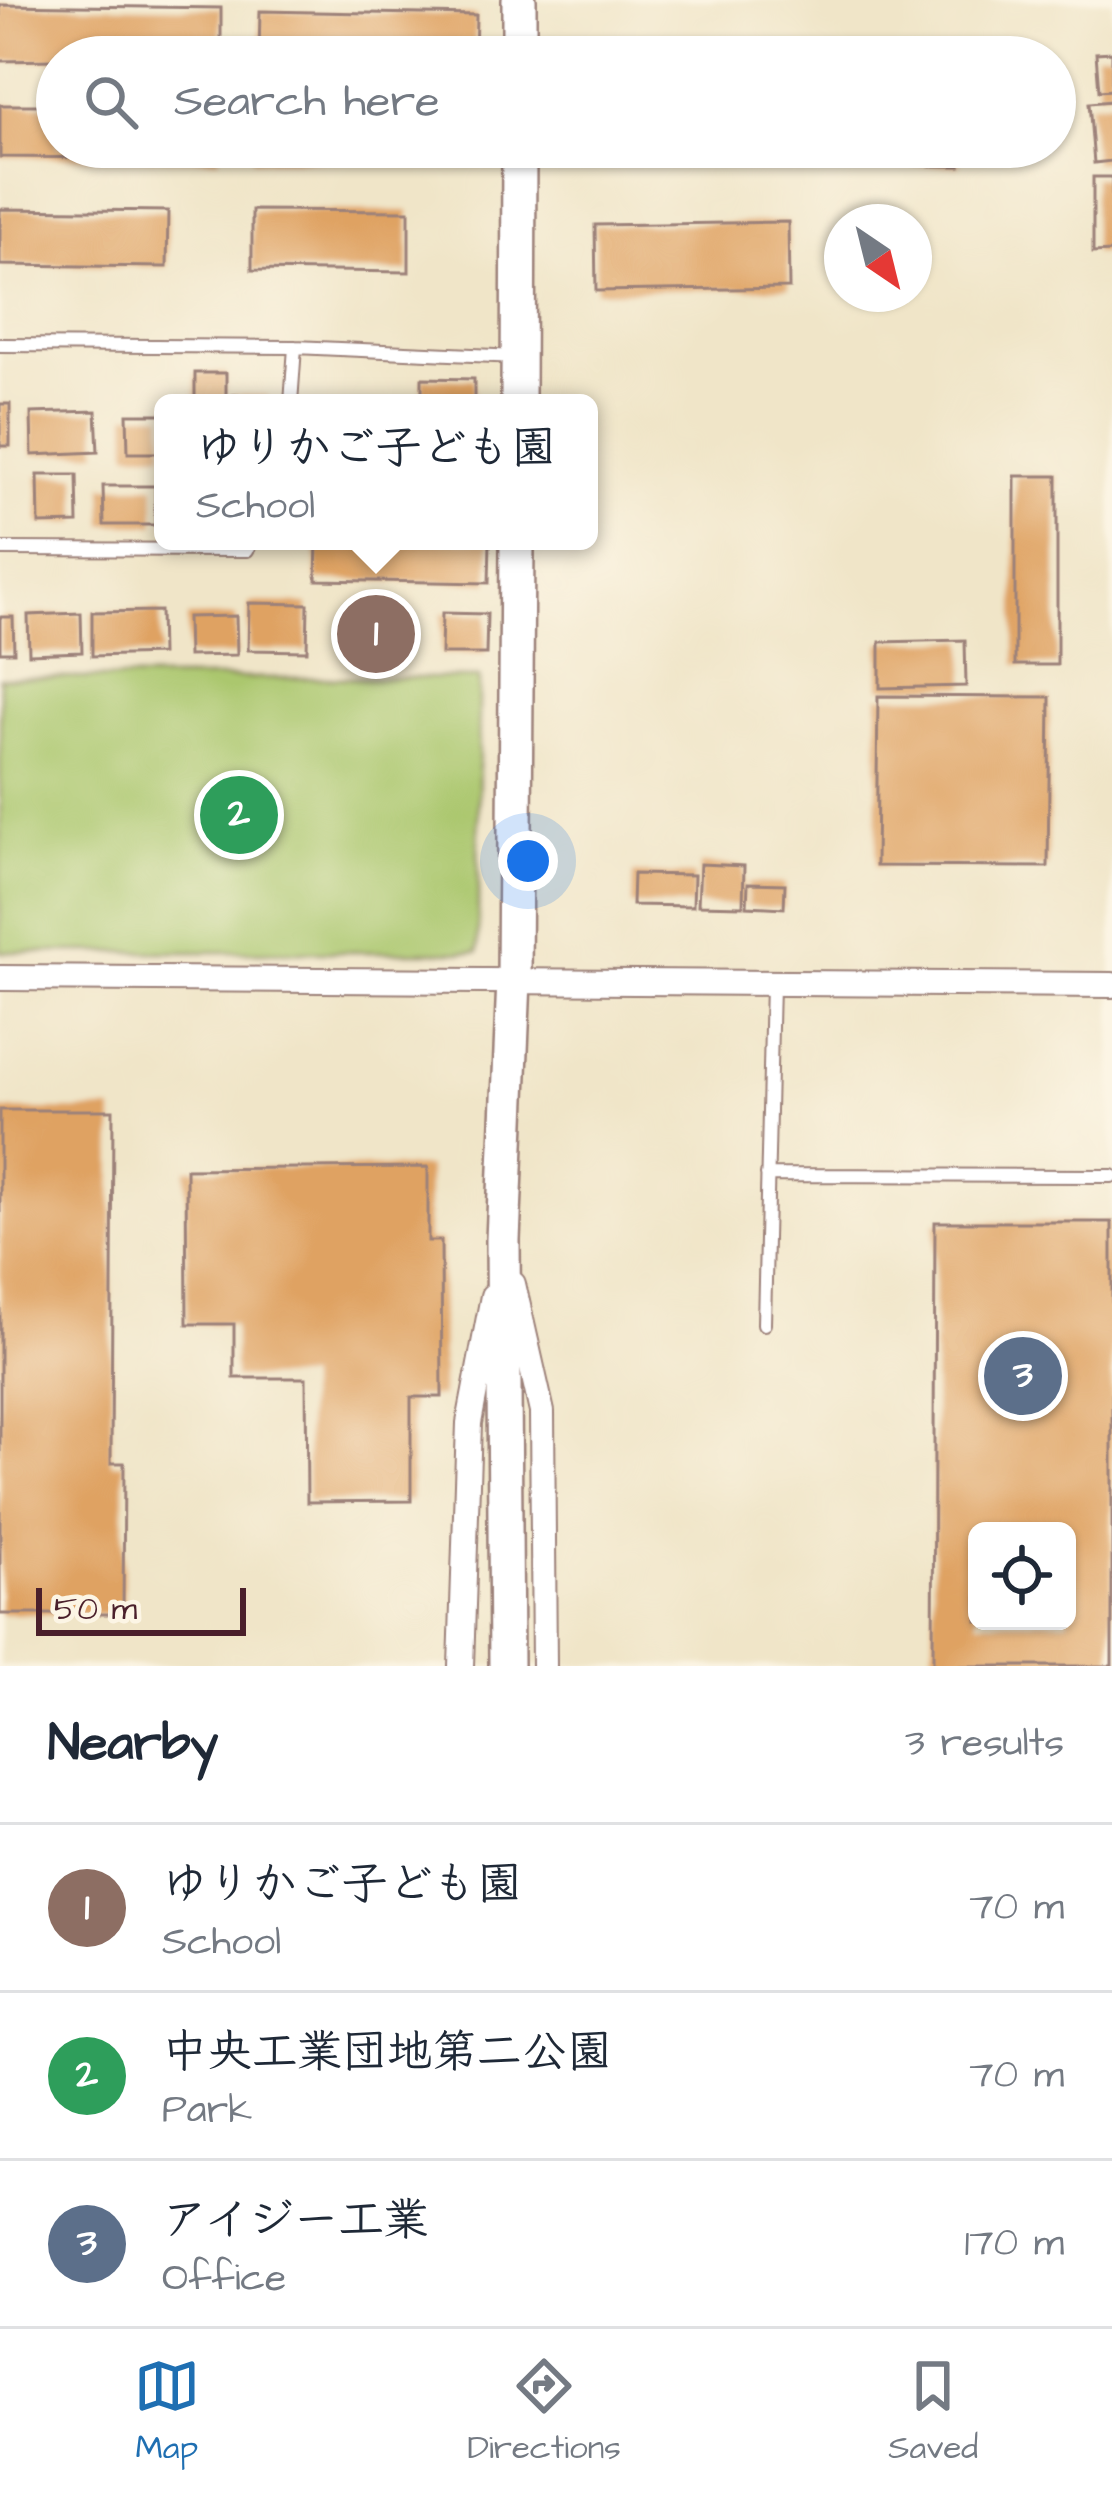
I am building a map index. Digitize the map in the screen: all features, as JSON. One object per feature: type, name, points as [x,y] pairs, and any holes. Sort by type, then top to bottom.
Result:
[{"type":"street","points":[[519,0],[519,36]]},
{"type":"street","points":[[518,394],[519,168]]},
{"type":"street","points":[[506,1666],[503,1240],[514,980],[517,550]]},
{"type":"street","points":[[0,978],[1112,986]]},
{"type":"street","points":[[460,1666],[469,1423],[503,1240]]},
{"type":"street","points":[[503,1240],[542,1412],[544,1666]]},
{"type":"lane","points":[[0,344],[295,347],[518,357]]},
{"type":"lane","points":[[292,394],[295,347]]},
{"type":"lane","points":[[0,549],[154,550]]},
{"type":"lane","points":[[764,1324],[772,983]]},
{"type":"lane","points":[[767,1175],[1112,1176]]},
{"type":"green space","points":[[0,678],[479,678],[478,952],[0,952]]},
{"type":"building","points":[[0,5],[221,8],[221,36],[36,36],[36,60],[0,61]]},
{"type":"building","points":[[260,11],[476,15],[476,36],[259,36]]},
{"type":"building","points":[[1112,52],[1112,90],[1099,91],[1096,53]]},
{"type":"building","points":[[1112,101],[1112,161],[1094,163],[1089,103]]},
{"type":"building","points":[[0,105],[36,105],[36,157],[0,157]]},
{"type":"building","points":[[1093,177],[1112,177],[1112,252],[1093,253]]},
{"type":"building","points":[[0,209],[168,211],[167,267],[0,265]]},
{"type":"building","points":[[252,210],[409,211],[409,272],[252,270]]},
{"type":"building","points":[[788,222],[789,288],[596,291],[595,225]]},
{"type":"building","points":[[195,373],[226,373],[226,394],[195,394]]},
{"type":"building","points":[[422,378],[474,379],[474,394],[422,394]]},
{"type":"building","points":[[0,404],[10,404],[10,446],[0,446]]},
{"type":"building","points":[[96,411],[98,452],[32,455],[31,413]]},
{"type":"building","points":[[127,414],[154,414],[154,453],[128,453]]},
{"type":"building","points":[[38,475],[77,475],[78,523],[39,524]]},
{"type":"building","points":[[1015,476],[1057,476],[1057,665],[1015,665]]},
{"type":"building","points":[[103,486],[154,486],[154,525],[104,525]]},
{"type":"building","points":[[317,550],[490,550],[489,583],[316,580]]},
{"type":"building","points":[[249,603],[308,604],[307,651],[248,650]]},
{"type":"building","points":[[160,611],[161,654],[92,656],[92,612]]},
{"type":"building","points":[[81,613],[82,652],[29,654],[28,615]]},
{"type":"building","points":[[442,613],[487,614],[486,654],[441,654]]},
{"type":"building","points":[[236,616],[237,655],[188,656],[187,617]]},
{"type":"building","points":[[0,617],[13,617],[14,652],[0,652]]},
{"type":"building","points":[[965,640],[966,686],[880,688],[880,642]]},
{"type":"building","points":[[878,696],[1050,697],[1048,867],[876,866]]},
{"type":"building","points":[[700,864],[744,866],[743,906],[698,905]]},
{"type":"building","points":[[633,874],[694,875],[693,906],[632,905]]},
{"type":"building","points":[[748,883],[785,884],[784,908],[747,906]]},
{"type":"building","points":[[0,1110],[113,1110],[111,1463],[124,1463],[123,1614],[0,1614]]},
{"type":"building","points":[[428,1167],[428,1241],[441,1241],[442,1397],[411,1397],[411,1501],[307,1502],[306,1378],[234,1378],[234,1324],[187,1324],[186,1169]]},
{"type":"building","points":[[935,1222],[1112,1222],[1112,1666],[933,1666]]},
{"type":"place","name":"ゆりかご子ども園","points":[[376,634]]},
{"type":"place","name":"中央工業団地第二公園","points":[[239,815]]},
{"type":"place","name":"アイジー工業","points":[[1023,1376]]}]
